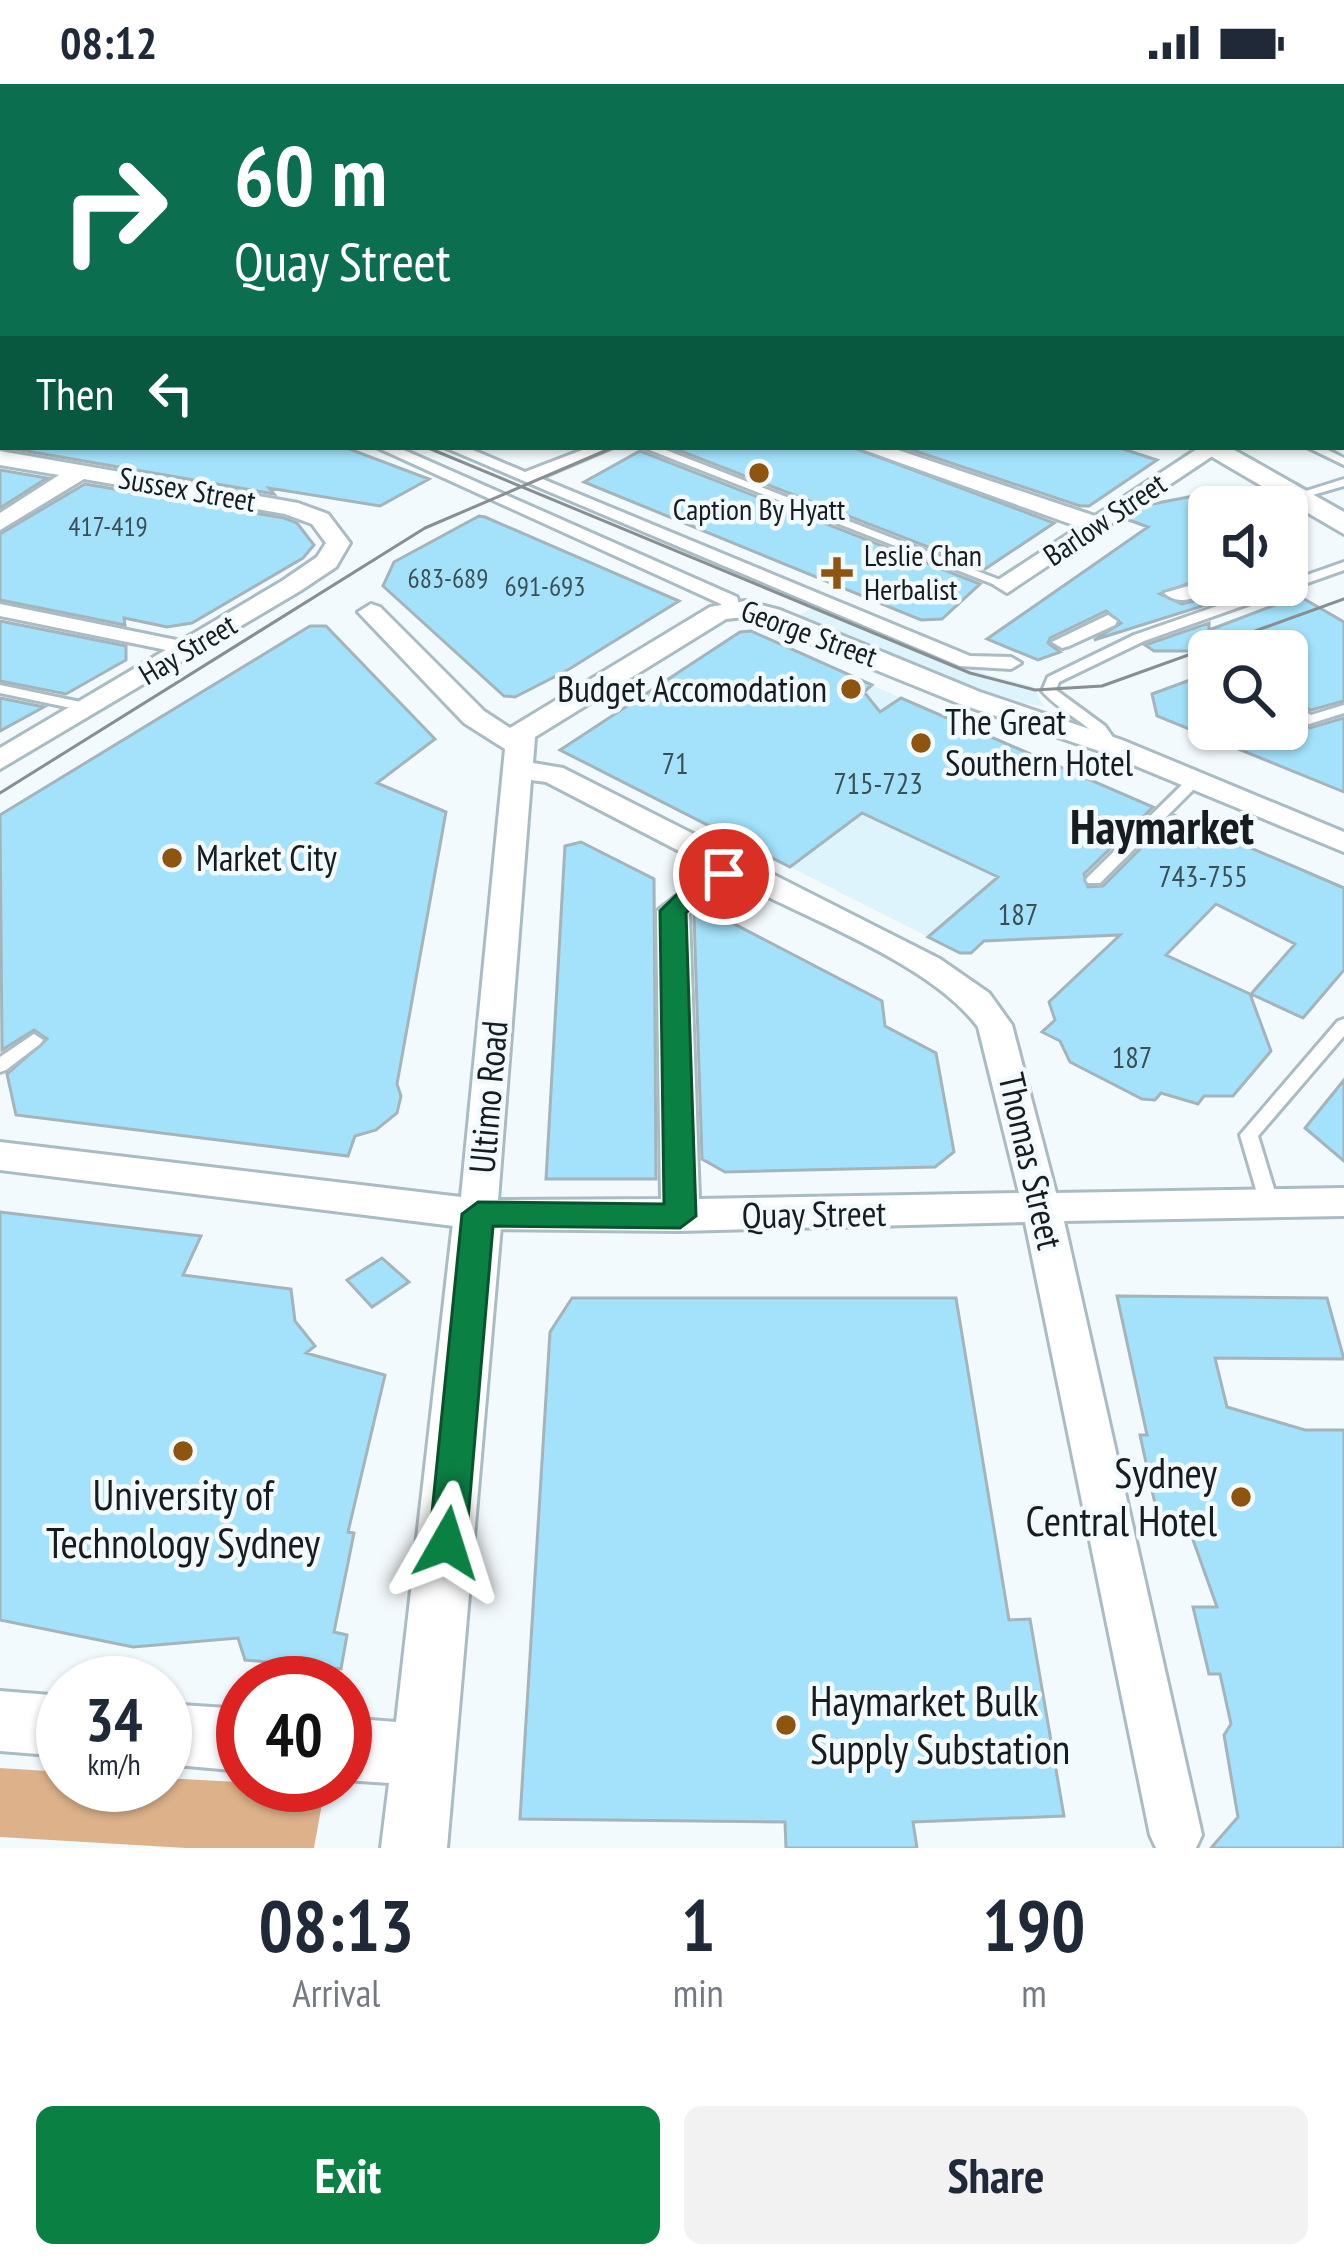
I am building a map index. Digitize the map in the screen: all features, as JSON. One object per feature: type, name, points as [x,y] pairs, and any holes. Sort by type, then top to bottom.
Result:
[{"type":"street","name":"George Street","points":[[392,450],[730,601],[730,609],[772,615],[988,705],[1112,746],[1344,843]]},
{"type":"street","name":"George Street","points":[[459,450],[967,662],[1012,663]]},
{"type":"street","points":[[526,477],[597,450]]},
{"type":"street","points":[[876,450],[1097,525]]},
{"type":"street","points":[[1218,453],[1265,486]]},
{"type":"street","name":"Barlow Street","points":[[1003,588],[1218,453]]},
{"type":"street","name":"Sussex Street","points":[[0,458],[312,515],[330,528],[338,543],[327,562]]},
{"type":"street","points":[[0,523],[81,471]]},
{"type":"street","points":[[1308,503],[1344,502]]},
{"type":"street","points":[[1308,511],[1344,525]]},
{"type":"street","points":[[1308,524],[1344,563]]},
{"type":"street","name":"Hay Street","points":[[0,760],[191,649],[327,562]]},
{"type":"street","points":[[1173,592],[1188,594]]},
{"type":"street","points":[[517,757],[523,731],[705,619],[730,609]]},
{"type":"street","points":[[0,610],[191,649]]},
{"type":"street","name":"Thomas Street","points":[[371,612],[517,757],[928,967],[977,1001],[1004,1045],[1176,1835]]},
{"type":"street","points":[[1062,642],[1108,621]]},
{"type":"street","name":"Ultimo Road","points":[[414,1848],[478,1214],[517,757]]},
{"type":"street","points":[[680,1216],[673,911],[716,877],[749,874]]},
{"type":"street","name":"Quay Street","points":[[0,1156],[478,1214],[1043,1211],[1344,1202]]},
{"type":"street","points":[[0,1720],[36,1723]]},
{"type":"street","points":[[372,1751],[425,1755]]},
{"type":"lane","points":[[656,450],[1003,588]]},
{"type":"lane","points":[[1308,496],[1344,482]]},
{"type":"lane","name":"George Street","points":[[1112,746],[1101,729],[1049,691],[1052,680],[1092,657],[1344,563]]},
{"type":"lane","points":[[0,689],[90,708]]},
{"type":"lane","points":[[1308,719],[1344,710]]},
{"type":"lane","points":[[1094,880],[1194,781]]},
{"type":"lane","points":[[1269,1205],[1250,1135],[1344,1025]]},
{"type":"lane","points":[[0,1066],[34,1040]]},
{"type":"shaded area","points":[[817,605],[989,675],[1033,686],[1044,707],[984,695],[798,616]]},
{"type":"shaded area","points":[[750,631],[1171,815],[1075,911],[998,877],[928,937],[560,750],[740,632]]},
{"type":"shaded area","points":[[0,1768],[36,1770],[36,1812],[192,1812],[192,1780],[216,1781],[216,1812],[320,1812],[314,1848],[186,1848],[0,1837]]},
{"type":"building","points":[[20,450],[352,450],[429,479],[380,506],[269,488],[274,494]]},
{"type":"building","points":[[678,450],[860,450],[1054,523],[985,569]]},
{"type":"building","points":[[912,450],[1126,450],[1157,460],[1089,506]]},
{"type":"building","points":[[640,451],[980,584],[942,619],[921,620],[584,482]]},
{"type":"building","points":[[0,470],[47,478],[0,508]]},
{"type":"building","points":[[85,484],[284,518],[297,523],[314,545],[303,558],[192,623],[167,627],[124,618],[125,625],[0,600],[0,534]]},
{"type":"building","points":[[1188,497],[1188,584],[1160,594],[1188,606],[1203,606],[1094,640],[1121,623],[1106,611],[1050,638],[1048,643],[1060,652],[1038,660],[987,639],[1148,527],[1126,519],[1147,505]]},
{"type":"building","points":[[479,516],[679,601],[566,671],[515,697],[504,696],[383,586],[394,562]]},
{"type":"building","points":[[1308,601],[1344,622],[1344,701],[1308,708],[1308,630],[1209,630],[1273,606],[1308,606]]},
{"type":"building","points":[[0,621],[126,646],[126,660],[66,694],[0,681]]},
{"type":"building","points":[[310,626],[326,626],[435,739],[377,783],[446,812],[397,1084],[401,1096],[397,1113],[376,1130],[355,1136],[348,1156],[16,1115],[7,1074],[47,1039],[34,1030],[2,1050],[0,815]]},
{"type":"building","points":[[1188,630],[1188,651],[1154,651],[1145,645]]},
{"type":"building","points":[[751,631],[872,685],[864,692],[880,712],[901,698],[1153,807],[1084,874],[1088,887],[1103,886],[1174,815],[1344,888],[1344,970],[1303,1018],[1251,994],[1295,944],[1216,904],[1166,955],[1250,994],[1271,1051],[1233,1096],[1204,1096],[1198,1104],[1161,1093],[1155,1100],[1142,1099],[1070,1062],[1060,1041],[1042,1032],[1055,1020],[1049,1002],[1120,935],[984,941],[971,953],[960,953],[928,937],[998,877],[862,813],[790,867],[560,750],[740,632]]},
{"type":"building","points":[[1188,681],[1188,729],[1157,716],[1152,694]]},
{"type":"building","points":[[0,698],[44,707],[0,731]]},
{"type":"building","points":[[1344,718],[1344,792],[1241,750],[1308,750],[1308,727]]},
{"type":"building","points":[[581,842],[654,879],[656,1179],[546,1179],[565,846]]},
{"type":"building","points":[[694,916],[719,916],[882,1001],[885,1026],[936,1053],[954,1152],[935,1167],[725,1172],[702,1159]]},
{"type":"building","points":[[1344,1080],[1344,1161],[1305,1128]]},
{"type":"building","name":"University of Technology Sydney","points":[[0,1212],[201,1236],[183,1275],[291,1289],[295,1321],[315,1346],[306,1353],[385,1375],[348,1532],[354,1533],[334,1632],[347,1635],[343,1656],[244,1656],[238,1638],[133,1647],[0,1620]]},
{"type":"building","points":[[382,1258],[409,1282],[372,1307],[347,1280]]},
{"type":"building","points":[[1117,1296],[1327,1298],[1344,1359],[1215,1358],[1227,1407],[1305,1430],[1344,1430],[1344,1848],[1211,1848],[1238,1817],[1224,1735],[1231,1724],[1220,1674],[1209,1674],[1193,1607],[1217,1607],[1187,1523],[1159,1522],[1140,1435],[1147,1435]]},
{"type":"building","points":[[572,1298],[956,1298],[1009,1620],[1030,1619],[1064,1816],[913,1822],[917,1848],[786,1848],[785,1822],[520,1819],[550,1332]]},
{"type":"tram line","points":[[433,450],[521,487]]},
{"type":"tram line","points":[[521,487],[607,450]]},
{"type":"tram line","points":[[0,793],[425,528],[521,487]]},
{"type":"tram line","points":[[521,487],[970,673],[1035,690],[1102,686],[1344,599]]},
{"type":"place","name":"Caption By Hyatt","points":[[759,473]]},
{"type":"place","name":"Leslie Chan Herbalist","points":[[837,573]]},
{"type":"place","name":"Budget Accomodation","points":[[851,689]]},
{"type":"place","name":"The Great Southern Hotel","points":[[921,743]]},
{"type":"place","name":"Market City","points":[[172,858]]},
{"type":"place","name":"University of Technology Sydney","points":[[183,1451]]},
{"type":"place","name":"Sydney Central Hotel","points":[[1241,1497]]},
{"type":"place","name":"Haymarket Bulk Supply Substation","points":[[786,1725]]},
{"type":"district","name":"Haymarket","points":[[1162,827]]},
{"type":"route","points":[[447,1543],[478,1214],[680,1216],[673,911],[704,882],[724,874]]}]
